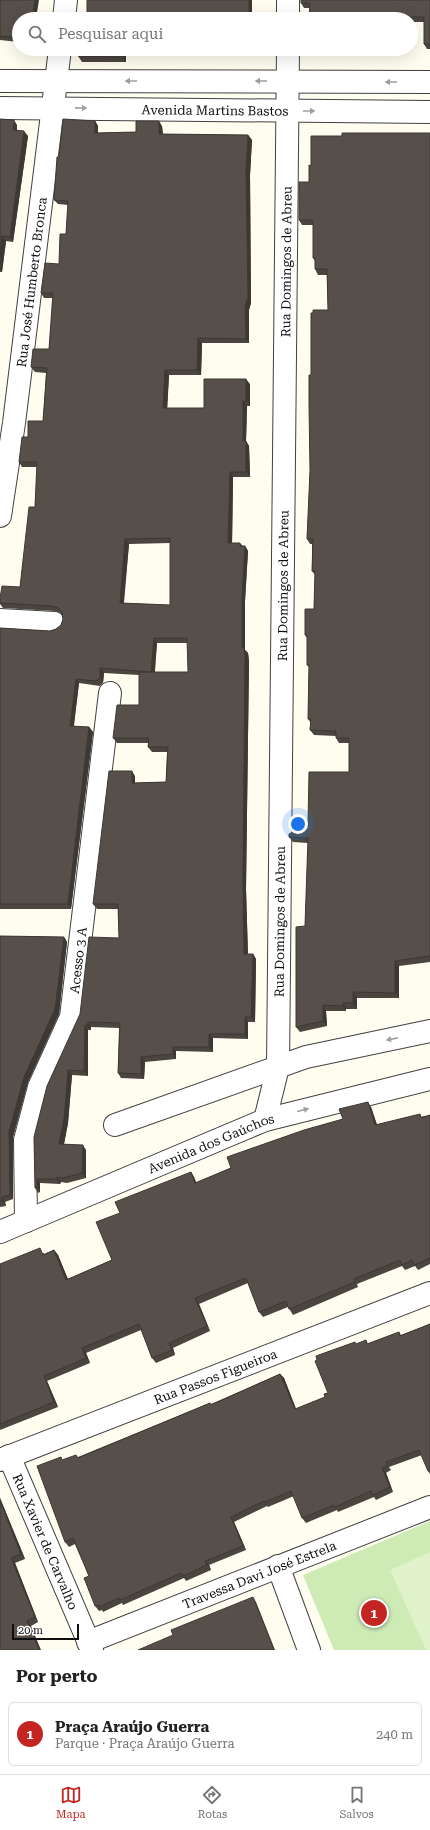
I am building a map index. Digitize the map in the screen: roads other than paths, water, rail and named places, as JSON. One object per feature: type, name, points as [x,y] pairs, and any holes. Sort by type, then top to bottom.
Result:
[{"type":"street","points":[[65,12],[66,0]]},
{"type":"street","points":[[288,0],[288,12]]},
{"type":"street","name":"Rua José Humberto Bronca","points":[[0,516],[7,422],[54,108],[59,56]]},
{"type":"street","name":"Rua Domingos de Abreu","points":[[265,1120],[278,1067],[288,56]]},
{"type":"street","points":[[0,81],[430,82]]},
{"type":"street","name":"Avenida Martins Bastos","points":[[0,108],[430,112]]},
{"type":"street","points":[[0,620],[54,623]]},
{"type":"street","name":"Acesso 3 A","points":[[26,1221],[25,1140],[39,1087],[72,1017],[110,693]]},
{"type":"street","points":[[115,1125],[306,1057],[430,1031]]},
{"type":"street","name":"Avenida dos Gaúchos","points":[[0,1232],[265,1120],[430,1079]]},
{"type":"street","name":"Rua Passos Figueiroa","points":[[5,1458],[430,1293]]},
{"type":"street","name":"Rua Xavier de Carvalho","points":[[5,1458],[90,1646]]},
{"type":"street","name":"Travessa Davi José Estrela","points":[[90,1646],[278,1566],[430,1507]]},
{"type":"street","points":[[278,1566],[309,1650]]},
{"type":"place","name":"Praça Araújo Guerra","points":[[374,1613]]}]
